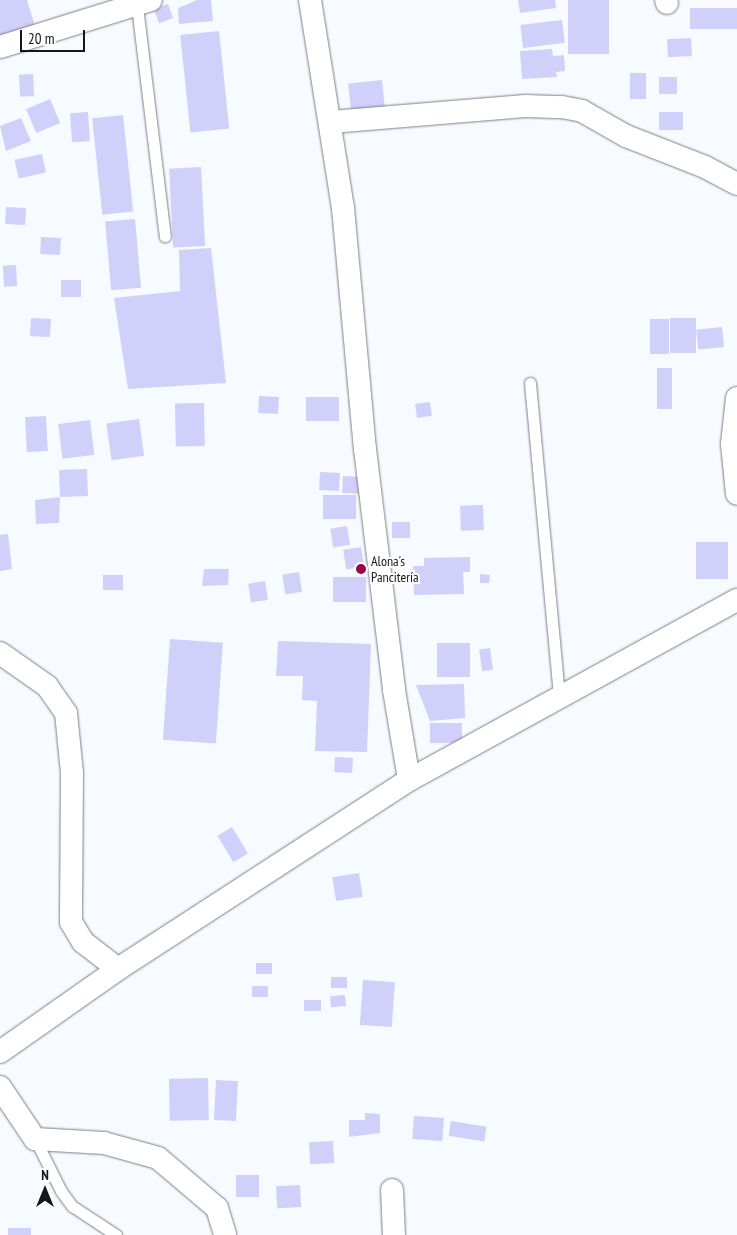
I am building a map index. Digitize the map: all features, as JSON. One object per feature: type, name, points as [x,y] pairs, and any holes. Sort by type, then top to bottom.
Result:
[{"type":"street","points":[[310,0],[331,122],[343,208],[365,449],[394,690],[409,780]]},
{"type":"street","points":[[0,47],[144,3]]},
{"type":"street","points":[[331,122],[525,106],[562,107],[582,111],[644,144],[706,166],[737,184]]},
{"type":"street","points":[[737,398],[732,444],[737,494]]},
{"type":"street","points":[[0,1052],[118,969],[409,780],[737,600]]},
{"type":"street","points":[[0,653],[47,686],[66,713],[72,773],[71,922],[83,942],[118,969]]},
{"type":"street","points":[[0,1087],[35,1139],[104,1144],[158,1158],[217,1208],[224,1235]]},
{"type":"street","points":[[392,1190],[394,1235]]},
{"type":"lane","points":[[144,3],[165,236]]},
{"type":"lane","points":[[530,383],[559,698]]},
{"type":"lane","points":[[35,1139],[61,1191],[72,1206],[116,1235]]},
{"type":"building","points":[[0,0],[27,0],[35,26],[0,36]]},
{"type":"building","points":[[197,0],[211,0],[213,21],[179,24],[178,8]]},
{"type":"building","points":[[518,0],[555,0],[556,8],[520,13]]},
{"type":"building","points":[[568,0],[609,0],[609,54],[568,54]]},
{"type":"building","points":[[168,4],[173,18],[159,23],[154,9]]},
{"type":"building","points":[[690,8],[737,8],[737,29],[690,29]]},
{"type":"building","points":[[562,20],[565,43],[523,48],[520,25]]},
{"type":"building","points":[[219,31],[229,128],[190,133],[180,35]]},
{"type":"building","points":[[691,38],[692,56],[668,57],[667,39]]},
{"type":"building","points":[[552,49],[553,56],[564,55],[565,71],[556,72],[557,77],[522,79],[520,51]]},
{"type":"building","points":[[630,73],[646,73],[646,99],[630,99]]},
{"type":"building","points":[[33,74],[34,96],[20,97],[19,75]]},
{"type":"building","points":[[659,77],[677,77],[677,94],[659,94]]},
{"type":"building","points":[[382,80],[385,109],[351,112],[348,84]]},
{"type":"building","points":[[50,99],[60,123],[36,133],[26,109]]},
{"type":"building","points":[[88,112],[90,141],[72,142],[70,113]]},
{"type":"building","points":[[659,112],[683,112],[683,130],[659,130]]},
{"type":"building","points":[[123,115],[133,211],[102,215],[92,118]]},
{"type":"building","points":[[21,118],[31,141],[6,151],[0,126]]},
{"type":"building","points":[[42,154],[46,173],[19,178],[15,160]]},
{"type":"building","points":[[201,167],[205,246],[173,248],[169,169]]},
{"type":"building","points":[[6,207],[26,208],[25,225],[5,224]]},
{"type":"building","points":[[135,219],[141,288],[111,290],[105,222]]},
{"type":"building","points":[[41,237],[61,238],[60,255],[40,254]]},
{"type":"building","points":[[211,248],[226,383],[128,389],[114,298],[180,291],[179,250]]},
{"type":"building","points":[[16,265],[17,286],[4,287],[3,266]]},
{"type":"building","points":[[61,280],[81,280],[81,297],[61,297]]},
{"type":"building","points":[[31,318],[51,319],[50,337],[30,336]]},
{"type":"building","points":[[670,318],[696,318],[696,353],[670,353]]},
{"type":"building","points":[[650,319],[669,319],[669,354],[650,354]]},
{"type":"building","points":[[722,327],[724,347],[698,350],[696,330]]},
{"type":"building","points":[[657,368],[672,368],[672,409],[657,409]]},
{"type":"building","points":[[259,396],[279,397],[278,414],[258,413]]},
{"type":"building","points":[[306,397],[339,397],[339,421],[306,421]]},
{"type":"building","points":[[430,402],[432,416],[417,418],[415,404]]},
{"type":"building","points":[[204,403],[205,446],[176,446],[175,404]]},
{"type":"building","points":[[46,416],[48,451],[27,452],[25,417]]},
{"type":"building","points":[[139,419],[144,456],[111,460],[106,424]]},
{"type":"building","points":[[90,420],[94,455],[63,459],[58,424]]},
{"type":"building","points":[[87,469],[88,496],[60,497],[59,470]]},
{"type":"building","points":[[320,472],[340,473],[339,491],[319,490]]},
{"type":"building","points":[[343,476],[364,477],[363,494],[342,493]]},
{"type":"building","points":[[323,495],[356,495],[356,519],[323,519]]},
{"type":"building","points":[[60,497],[59,523],[36,524],[35,500]]},
{"type":"building","points":[[483,505],[484,530],[461,531],[460,506]]},
{"type":"building","points":[[392,522],[410,522],[410,538],[392,538]]},
{"type":"building","points":[[347,526],[350,545],[333,547],[330,529]]},
{"type":"building","points":[[8,534],[12,569],[0,571],[0,535]]},
{"type":"building","points":[[696,542],[728,542],[728,579],[696,579]]},
{"type":"building","points":[[361,547],[364,567],[346,570],[343,550]]},
{"type":"building","points":[[470,557],[470,572],[463,572],[464,594],[414,595],[413,566],[424,566],[424,558]]},
{"type":"building","points":[[204,569],[229,569],[228,585],[202,586]]},
{"type":"building","points":[[299,572],[302,592],[285,594],[282,575]]},
{"type":"building","points":[[480,574],[490,575],[489,583],[480,583]]},
{"type":"building","points":[[103,575],[123,575],[123,590],[103,590]]},
{"type":"building","points":[[333,577],[366,577],[366,602],[333,602]]},
{"type":"building","points":[[265,581],[268,600],[251,602],[248,584]]},
{"type":"building","points":[[170,639],[223,643],[216,743],[163,740]]},
{"type":"building","points":[[278,641],[371,644],[367,752],[315,751],[317,701],[302,700],[303,676],[276,676]]},
{"type":"building","points":[[437,643],[470,643],[470,677],[437,677]]},
{"type":"building","points":[[490,648],[493,670],[482,671],[479,650]]},
{"type":"building","points":[[464,684],[465,718],[430,721],[416,685]]},
{"type":"building","points":[[430,723],[462,723],[462,743],[430,743]]},
{"type":"building","points":[[335,757],[353,758],[352,773],[334,772]]},
{"type":"building","points":[[232,827],[248,854],[233,862],[217,836]]},
{"type":"building","points":[[359,873],[363,897],[336,901],[332,877]]},
{"type":"building","points":[[256,963],[272,963],[272,974],[256,974]]},
{"type":"building","points":[[331,977],[347,977],[347,988],[331,988]]},
{"type":"building","points":[[363,980],[395,982],[392,1027],[360,1025]]},
{"type":"building","points":[[252,986],[268,986],[268,997],[252,997]]},
{"type":"building","points":[[345,995],[346,1006],[331,1007],[330,996]]},
{"type":"building","points":[[304,1000],[321,1000],[321,1011],[304,1011]]},
{"type":"building","points":[[208,1078],[209,1120],[170,1121],[169,1079]]},
{"type":"building","points":[[216,1080],[238,1081],[236,1121],[214,1120]]},
{"type":"building","points":[[365,1113],[380,1114],[380,1133],[349,1137],[349,1120],[365,1120]]},
{"type":"building","points":[[414,1116],[444,1118],[442,1141],[412,1139]]},
{"type":"building","points":[[451,1121],[487,1127],[484,1141],[449,1136]]},
{"type":"building","points":[[333,1141],[334,1163],[310,1164],[309,1142]]},
{"type":"building","points":[[236,1175],[259,1175],[259,1197],[236,1197]]},
{"type":"building","points":[[300,1185],[301,1207],[277,1208],[276,1186]]},
{"type":"building","points":[[8,1228],[31,1228],[31,1235],[8,1235]]},
{"type":"place","name":"Alona's Pancitería","points":[[361,569]]}]
